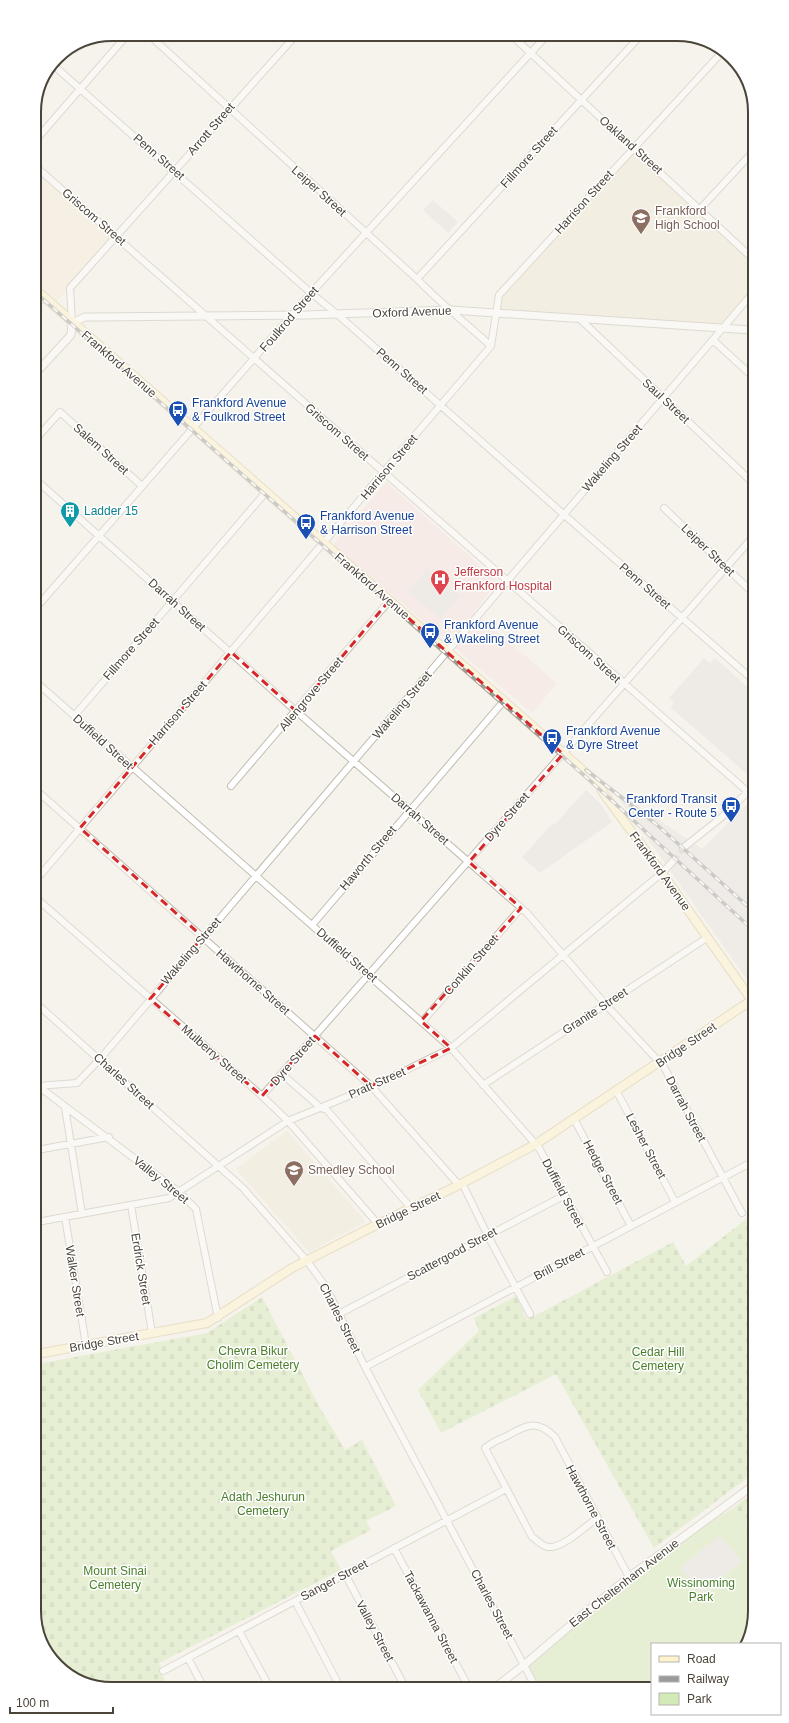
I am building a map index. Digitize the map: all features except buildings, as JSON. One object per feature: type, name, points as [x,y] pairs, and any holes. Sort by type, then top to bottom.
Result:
[{"type":"main road","name":"Frankford Avenue","points":[[41,294],[600,786],[604,794],[748,994]]},
{"type":"main road","name":"Bridge Street","points":[[41,1354],[207,1323],[218,1318],[259,1289],[307,1261],[536,1144],[748,1004]]},
{"type":"street","points":[[41,134],[122,41]]},
{"type":"street","name":"Leiper Street","points":[[156,41],[417,279],[435,298],[451,310],[491,346]]},
{"type":"street","name":"Arrott Street","points":[[72,323],[70,288],[290,41]]},
{"type":"street","name":"Oakland Street","points":[[517,41],[634,147],[748,254]]},
{"type":"street","name":"Foulkrod Street","points":[[41,603],[292,314],[542,41]]},
{"type":"street","name":"Fillmore Street","points":[[417,279],[636,41]]},
{"type":"street","name":"Harrison Street","points":[[41,874],[131,767],[324,544],[383,472],[491,346],[499,295],[719,55]]},
{"type":"street","name":"Penn Street","points":[[57,68],[748,676]]},
{"type":"street","points":[[700,209],[748,157]]},
{"type":"street","name":"Griscom Street","points":[[41,171],[623,684],[748,792]]},
{"type":"street","points":[[41,299],[47,300]]},
{"type":"street","name":"Wakeling Street","points":[[41,1086],[77,1083],[100,1059],[748,299]]},
{"type":"street","name":"Oxford Avenue","points":[[72,323],[85,318],[94,317],[337,314],[451,310],[748,330]]},
{"type":"street","name":"Saul Street","points":[[580,319],[748,478]]},
{"type":"street","points":[[41,368],[71,335],[72,323]]},
{"type":"street","points":[[713,340],[748,372]]},
{"type":"street","name":"Salem Street","points":[[41,433],[60,412],[142,486]]},
{"type":"street","name":"Darrah Street","points":[[41,484],[296,711],[527,913],[606,1004],[660,1062],[742,1213]]},
{"type":"street","name":"Fillmore Street","points":[[74,716],[266,492]]},
{"type":"street","name":"Leiper Street","points":[[664,508],[748,588]]},
{"type":"street","name":"Dyre Street","points":[[262,1096],[748,543]]},
{"type":"street","name":"Allengrove Street","points":[[231,786],[389,601]]},
{"type":"street","name":"Duffield Street","points":[[41,686],[451,1048],[536,1144],[606,1272]]},
{"type":"street","name":"Haworth Street","points":[[312,925],[503,702]]},
{"type":"street","points":[[683,848],[722,817],[748,792]]},
{"type":"street","name":"Hawthorne Street","points":[[41,794],[371,1086],[460,1184],[530,1314]]},
{"type":"street","name":"Pratt Street","points":[[41,1221],[169,1198],[220,1167],[288,1121],[378,1084],[451,1048],[662,873],[674,860]]},
{"type":"street","name":"Mulberry Street","points":[[41,902],[262,1096],[288,1121],[378,1224]]},
{"type":"street","name":"Conklin Street","points":[[422,1022],[521,908]]},
{"type":"street","name":"Granite Street","points":[[483,1085],[708,937]]},
{"type":"street","name":"Charles Street","points":[[41,1008],[100,1059],[243,1188],[307,1261],[326,1287],[365,1366],[533,1682]]},
{"type":"street","points":[[282,1074],[321,1108],[327,1110],[411,1208]]},
{"type":"street","name":"Valley Street","points":[[41,1089],[180,1192],[196,1209],[218,1318]]},
{"type":"street","name":"Lesher Street","points":[[616,1090],[675,1202]]},
{"type":"street","points":[[65,1106],[82,1214]]},
{"type":"street","name":"Hedge Street","points":[[574,1118],[631,1226]]},
{"type":"street","points":[[41,1149],[109,1138]]},
{"type":"street","name":"Brill Street","points":[[365,1366],[748,1164]]},
{"type":"street","name":"Scattergood Street","points":[[339,1314],[565,1195]]},
{"type":"street","name":"Erdrick Street","points":[[131,1205],[152,1333]]},
{"type":"street","name":"Walker Street","points":[[65,1217],[86,1346]]},
{"type":"street","name":"Hawthorne Street","points":[[506,1489],[485,1448],[525,1426],[534,1424],[542,1426],[554,1436],[629,1577]]},
{"type":"street","points":[[506,1489],[532,1537],[544,1545],[560,1545],[597,1518]]},
{"type":"street","name":"Sanger Street","points":[[163,1671],[506,1489]]},
{"type":"street","name":"East Cheltenham Avenue","points":[[502,1682],[629,1577],[748,1489]]},
{"type":"street","name":"Tackawanna Street","points":[[394,1548],[466,1682]]},
{"type":"street","name":"Valley Street","points":[[345,1574],[402,1682]]},
{"type":"street","points":[[295,1601],[337,1682]]},
{"type":"street","points":[[240,1631],[267,1682]]},
{"type":"street","points":[[188,1658],[201,1682]]},
{"type":"highlighted area","points":[[389,601],[563,754],[469,862],[521,908],[421,1021],[451,1048],[371,1086],[315,1036],[262,1096],[150,999],[203,937],[80,828],[231,652],[296,711]]},
{"type":"shaded area","name":"Frankford High School","points":[[633,147],[748,254],[748,299],[724,327],[496,312],[499,295]]},
{"type":"shaded area","points":[[41,175],[112,237],[56,302],[41,288]]},
{"type":"shaded area","points":[[433,200],[458,222],[448,233],[423,210]]},
{"type":"shaded area","name":"Jefferson Frankford Hospital","points":[[386,482],[498,581],[474,612],[557,683],[532,713],[333,545]]},
{"type":"shaded area","points":[[427,569],[460,596],[441,619],[408,592]]},
{"type":"shaded area","points":[[704,658],[710,663],[715,658],[748,687],[748,775],[670,707],[674,703],[669,698]]},
{"type":"shaded area","points":[[611,787],[702,849],[748,803],[748,981]]},
{"type":"shaded area","points":[[586,790],[600,803],[612,822],[540,873],[522,857]]},
{"type":"shaded area","name":"Smedley School","points":[[287,1131],[366,1222],[309,1252],[236,1169]]},
{"type":"shaded area","points":[[720,1535],[742,1562],[702,1594],[679,1568]]},
{"type":"green space","name":"Cedar Hill Cemetery","points":[[748,1218],[748,1477],[654,1548],[556,1374],[441,1433],[418,1390],[479,1331],[474,1318],[516,1296],[527,1320],[673,1242],[686,1266]]},
{"type":"green space","points":[[262,1297],[321,1410],[345,1450],[362,1440],[396,1506],[366,1521],[371,1530],[331,1551],[341,1570],[159,1663],[162,1669],[159,1669],[166,1682],[107,1682],[98,1681],[80,1675],[62,1661],[50,1647],[42,1625],[41,1363],[207,1333]]},
{"type":"green space","points":[[748,1496],[748,1535],[733,1508]]},
{"type":"green space","name":"Wissinoming Park","points":[[733,1508],[748,1535],[748,1616],[747,1625],[741,1643],[651,1643],[651,1682],[533,1682],[524,1665],[672,1545]]},
{"type":"tunnel","points":[[674,860],[683,848]]},
{"type":"railway","points":[[41,297],[585,776],[748,925]]},
{"type":"railway","points":[[586,770],[656,824],[748,907]]},
{"type":"place","name":"Frankford High School","points":[[641,235]]},
{"type":"place","name":"Frankford Avenue & Foulkrod Street","points":[[178,427]]},
{"type":"place","name":"Ladder 15","points":[[70,528]]},
{"type":"place","name":"Frankford Avenue & Harrison Street","points":[[306,540]]},
{"type":"place","name":"Jefferson Frankford Hospital","points":[[440,596]]},
{"type":"place","name":"Frankford Avenue & Wakeling Street","points":[[430,649]]},
{"type":"place","name":"Frankford Avenue & Dyre Street","points":[[552,755]]},
{"type":"place","name":"Frankford Transit Center - Route 5","points":[[731,823]]},
{"type":"place","name":"Smedley School","points":[[294,1187]]},
{"type":"park label","name":"Chevra Bikur Cholim Cemetery","points":[[253,1358]]},
{"type":"park label","name":"Adath Jeshurun Cemetery","points":[[263,1504]]},
{"type":"park label","name":"Mount Sinai Cemetery","points":[[115,1578]]}]
